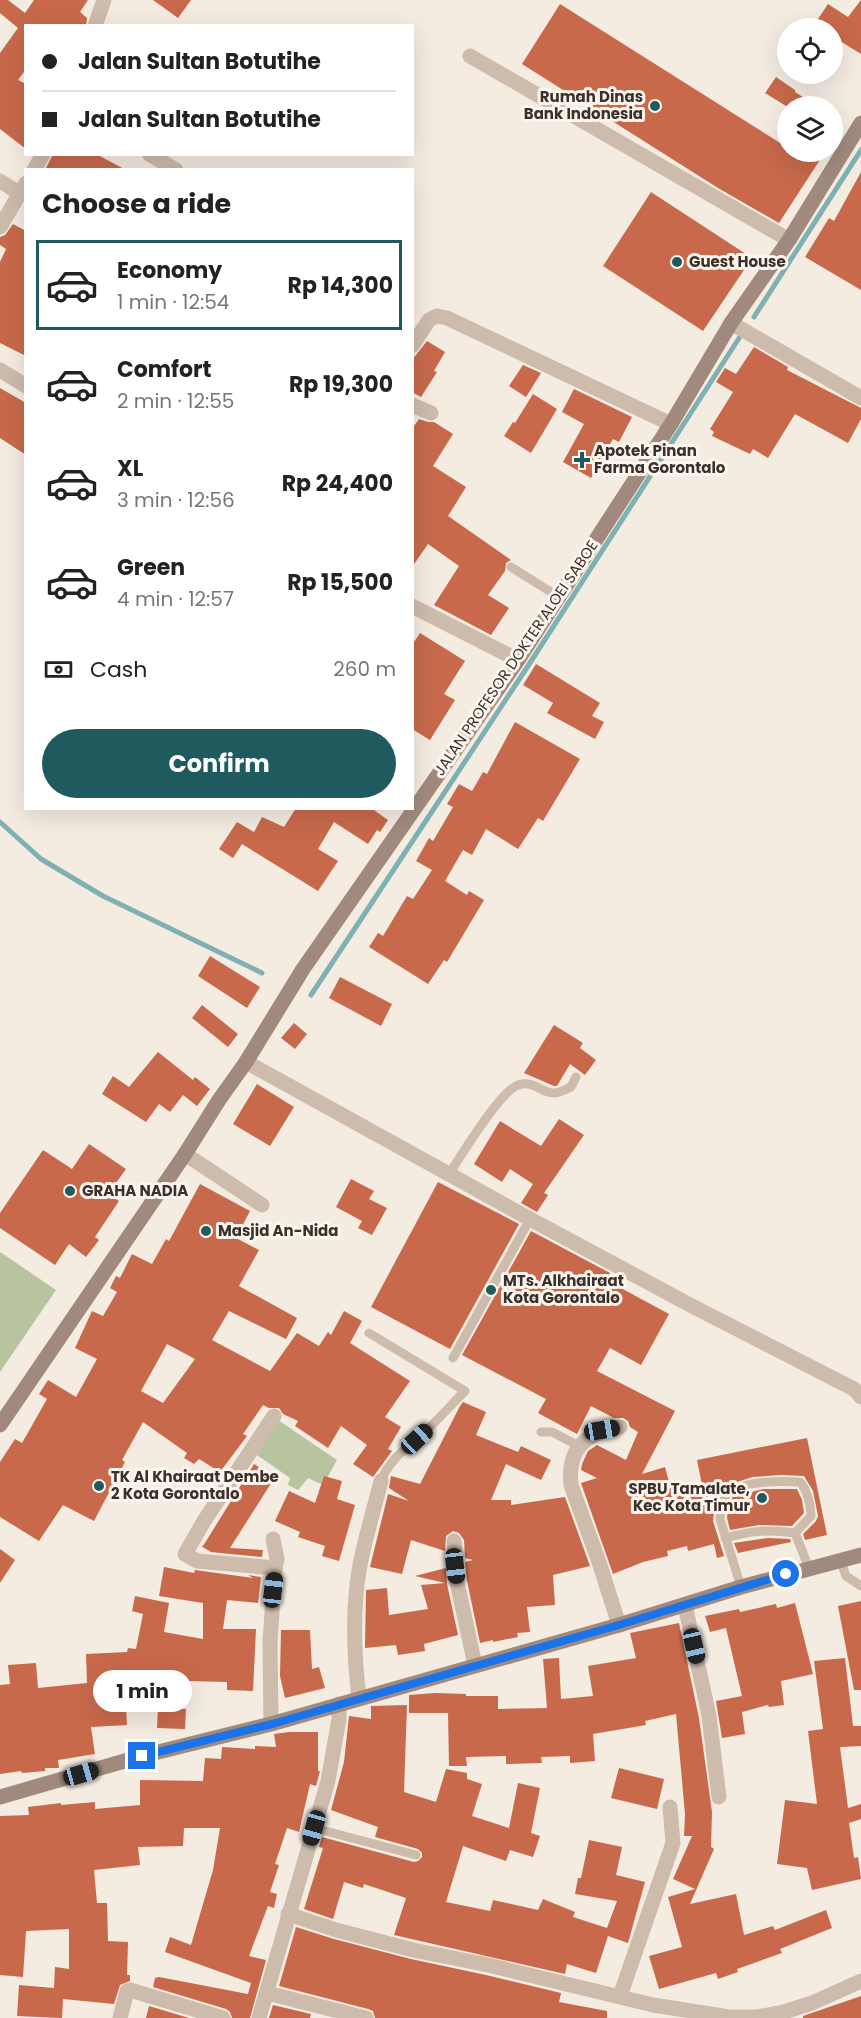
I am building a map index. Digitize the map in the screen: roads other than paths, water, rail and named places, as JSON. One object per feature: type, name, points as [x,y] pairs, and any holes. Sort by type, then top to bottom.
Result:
[{"type":"street","points":[[96,24],[104,0]]},
{"type":"street","points":[[470,56],[789,240]]},
{"type":"street","name":"JALAN PROFESOR DOKTER ALOEI SABOE","points":[[0,1425],[185,1154],[246,1062],[303,969],[519,660],[670,424],[731,323],[789,240],[861,123]]},
{"type":"street","points":[[152,156],[172,168]]},
{"type":"street","points":[[0,181],[22,188],[0,227]]},
{"type":"street","points":[[414,342],[429,320],[437,316],[447,318],[670,424]]},
{"type":"street","points":[[731,323],[861,398]]},
{"type":"street","points":[[0,370],[24,385]]},
{"type":"street","points":[[414,406],[431,413]]},
{"type":"street","points":[[414,607],[519,660]]},
{"type":"street","points":[[246,1062],[530,1219],[854,1389],[861,1397]]},
{"type":"street","points":[[185,1154],[262,1205]]},
{"type":"street","points":[[274,1416],[204,1521],[185,1554],[197,1561],[275,1568]]},
{"type":"street","points":[[619,1625],[571,1485],[570,1475],[573,1457],[579,1446],[591,1435],[602,1430],[620,1427]]},
{"type":"street","points":[[359,1698],[355,1663],[356,1595],[368,1531],[381,1481]]},
{"type":"street","points":[[272,1724],[270,1642],[277,1559],[273,1539]]},
{"type":"street","points":[[454,1541],[458,1582],[475,1665]]},
{"type":"street","points":[[0,1797],[142,1756],[272,1724],[619,1625],[741,1587],[861,1555]]},
{"type":"street","points":[[685,1605],[709,1716],[719,1797]]},
{"type":"street","points":[[258,2018],[333,1760],[339,1704]]},
{"type":"street","points":[[620,1996],[673,1843],[670,1807]]},
{"type":"street","points":[[288,1914],[336,1930],[391,1944],[653,2005],[729,2017],[757,2017],[784,2012],[812,2003],[861,1981]]},
{"type":"street","points":[[120,2018],[127,1991],[130,1990],[223,2018]]},
{"type":"street","points":[[267,1993],[366,2018]]},
{"type":"lane","points":[[511,567],[559,597]]},
{"type":"lane","points":[[449,1174],[492,1111],[510,1090],[517,1085],[535,1085],[552,1094],[571,1087],[576,1077]]},
{"type":"lane","points":[[453,1358],[530,1219]]},
{"type":"lane","points":[[369,1333],[465,1391],[395,1458],[381,1481]]},
{"type":"lane","points":[[541,1432],[552,1432],[579,1446]]},
{"type":"lane","points":[[741,1587],[720,1519],[721,1507],[728,1491],[754,1482],[800,1482],[811,1507],[811,1516],[795,1533]]},
{"type":"lane","points":[[725,1538],[757,1530],[795,1533]]},
{"type":"lane","points":[[795,1533],[809,1568]]},
{"type":"lane","points":[[841,1562],[846,1576],[861,1586]]},
{"type":"lane","points":[[314,1828],[416,1855]]},
{"type":"waterway","points":[[754,317],[861,150]]},
{"type":"waterway","points":[[311,995],[526,669],[743,332]]},
{"type":"waterway","points":[[0,822],[41,859],[103,896],[262,973]]},
{"type":"place","name":"Rumah Dinas Bank Indonesia","points":[[655,106]]},
{"type":"place","name":"Guest House","points":[[677,262]]},
{"type":"place","name":"Apotek Pinan Farma Gorontalo","points":[[582,460]]},
{"type":"place","name":"GRAHA NADIA","points":[[70,1191]]},
{"type":"place","name":"Masjid An-Nida","points":[[206,1231]]},
{"type":"place","name":"MTs. Alkhairaat Kota Gorontalo","points":[[491,1290]]},
{"type":"place","name":"TK Al Khairaat Dembe 2 Kota Gorontalo","points":[[99,1486]]},
{"type":"place","name":"SPBU Tamalate, Kec Kota Timur","points":[[762,1498]]}]
